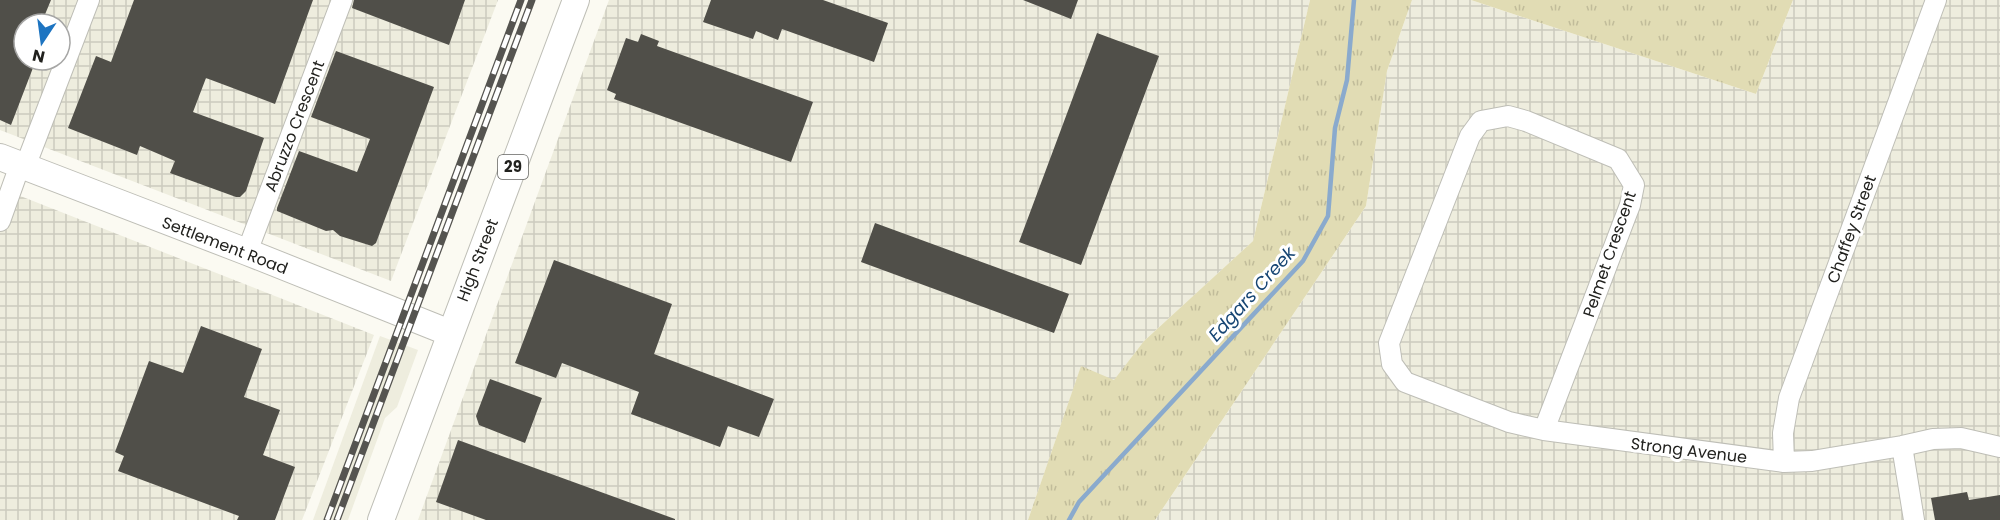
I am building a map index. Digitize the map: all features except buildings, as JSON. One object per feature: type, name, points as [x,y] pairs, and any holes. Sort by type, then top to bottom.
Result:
[{"type":"main road","name":"High Street","points":[[381,520],[576,0]]},
{"type":"main road","name":"Settlement Road","points":[[15,163],[450,333]]},
{"type":"street","points":[[0,221],[15,163],[89,0]]},
{"type":"street","name":"Abruzzo Crescent","points":[[247,252],[342,0]]},
{"type":"street","name":"Chaffey Street","points":[[1784,462],[1783,434],[1789,398],[1936,0]]},
{"type":"street","name":"Pelmet Crescent","points":[[1392,364],[1389,343],[1470,136],[1481,121],[1508,116],[1526,121],[1618,159],[1634,185],[1630,205],[1544,430]]},
{"type":"street","name":"Strong Avenue","points":[[1392,364],[1405,382],[1509,422],[1544,430],[1784,462],[1812,461],[1933,439],[1961,438],[2000,447]]},
{"type":"street","points":[[1902,446],[1914,520]]},
{"type":"shaded area","points":[[0,0],[498,0],[391,281],[0,130]]},
{"type":"shaded area","points":[[609,0],[1310,0],[1253,241],[1144,341],[1114,381],[1081,367],[1028,520],[418,520]]},
{"type":"shaded area","points":[[1412,0],[1471,0],[1756,94],[1793,0],[2000,0],[2000,520],[1155,520],[1366,206],[1387,71]]},
{"type":"shaded area","points":[[0,188],[374,335],[302,520],[0,520]]},
{"type":"shaded area","points":[[380,336],[418,350],[397,407],[385,418],[348,520],[313,520]]},
{"type":"green space","points":[[1310,0],[1412,0],[1387,71],[1366,206],[1155,520],[1028,520],[1081,366],[1114,380],[1144,341],[1253,241]]},
{"type":"green space","points":[[1471,0],[1793,0],[1756,94]]},
{"type":"waterway","name":"Edgars Creek","points":[[1069,520],[1079,502],[1303,261],[1328,216],[1335,128],[1347,80],[1354,0]]},
{"type":"railway","points":[[327,520],[521,0]]},
{"type":"railway","points":[[337,520],[532,0]]}]
